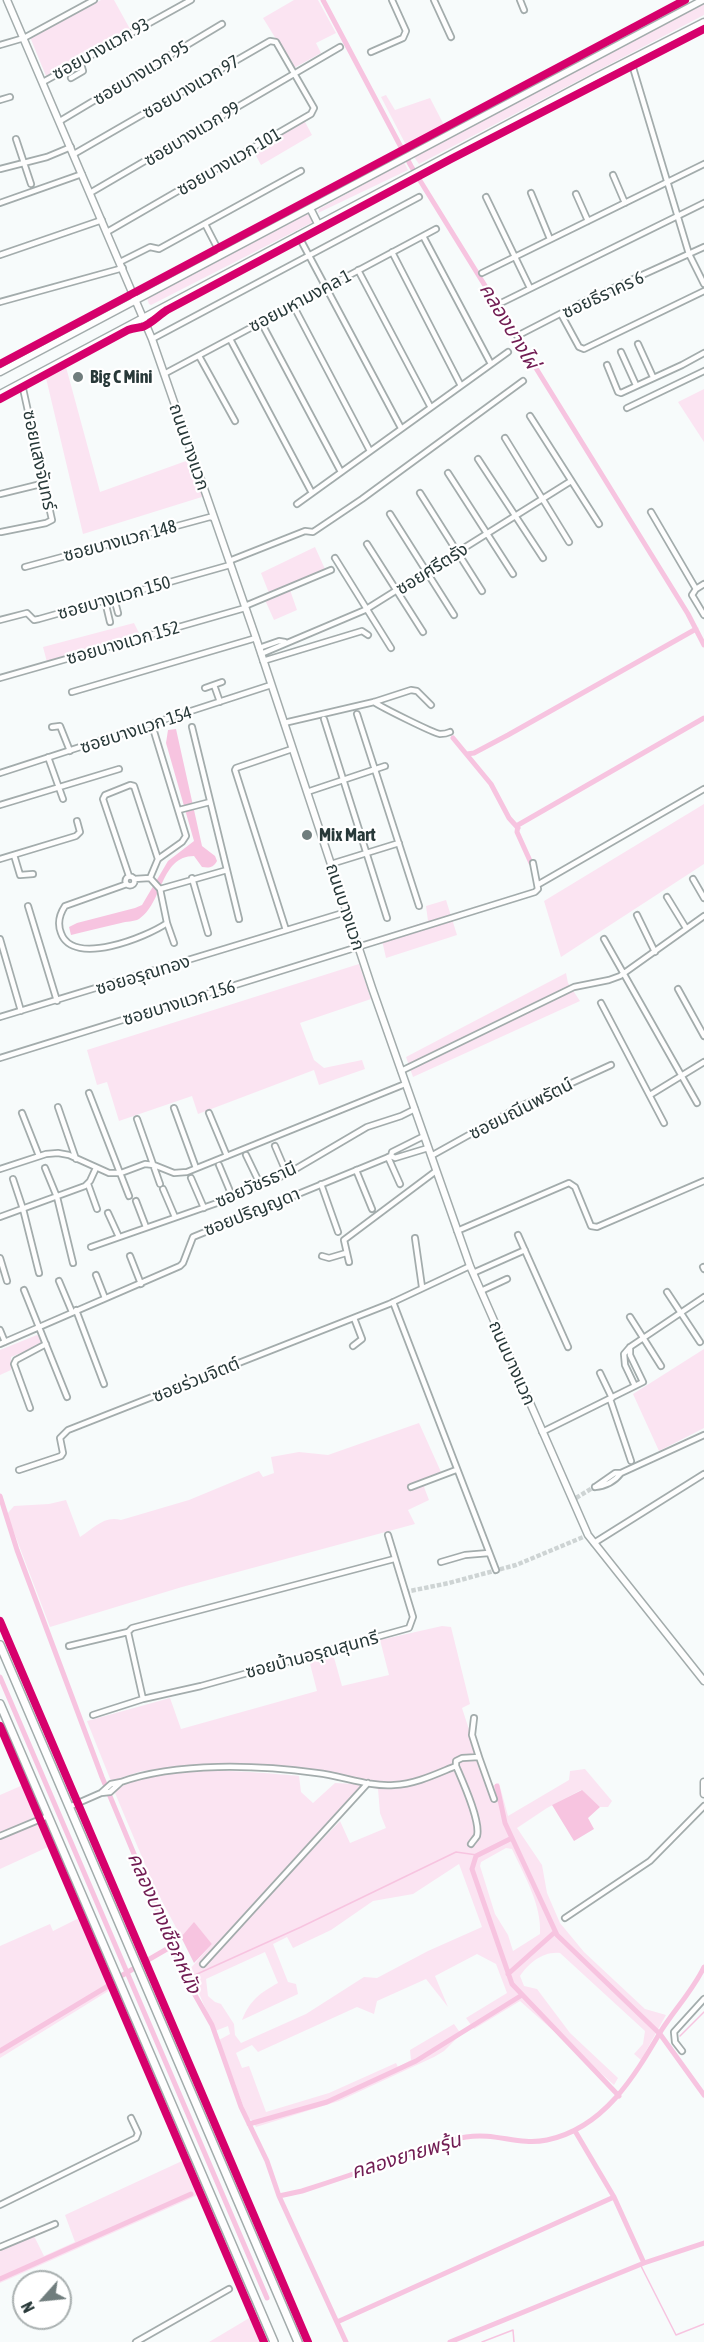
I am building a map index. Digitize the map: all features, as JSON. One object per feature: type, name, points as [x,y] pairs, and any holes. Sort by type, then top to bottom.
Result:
[{"type":"main road","name":"ถนนบางแวก","points":[[7,0],[152,339],[256,638],[358,947],[471,1269],[542,1432],[594,1543],[704,1681]]},
{"type":"main road","points":[[0,372],[703,0]]},
{"type":"main road","points":[[0,394],[596,77],[704,22]]},
{"type":"main road","points":[[310,208],[318,224]]},
{"type":"main road","points":[[0,1645],[298,2342]]},
{"type":"main road","points":[[0,1704],[274,2342]]},
{"type":"main road","points":[[704,1782],[704,1794]]},
{"type":"street","points":[[0,45],[24,38],[94,0]]},
{"type":"street","name":"ซอยบางแวก 93","points":[[43,82],[191,0]]},
{"type":"street","points":[[371,52],[403,38],[406,34],[392,0]]},
{"type":"street","points":[[435,0],[452,37]]},
{"type":"street","points":[[520,0],[524,10]]},
{"type":"street","name":"ซอยบางแวก 95","points":[[60,121],[222,24]]},
{"type":"street","name":"ซอยบางแวก 97","points":[[74,154],[272,40],[276,42],[294,75]]},
{"type":"street","name":"ซอยบางแวก 99","points":[[90,193],[340,47]]},
{"type":"street","points":[[70,78],[83,71],[80,61]]},
{"type":"street","points":[[631,61],[689,254],[704,284]]},
{"type":"street","name":"ซอยบางแวก 101","points":[[107,232],[311,114],[314,108],[294,75]]},
{"type":"street","points":[[0,100],[10,97]]},
{"type":"street","points":[[16,139],[31,184]]},
{"type":"street","points":[[0,169],[46,157],[71,147]]},
{"type":"street","points":[[482,273],[704,164]]},
{"type":"street","points":[[0,302],[122,265],[150,247],[159,249],[301,171]]},
{"type":"street","points":[[0,203],[82,174]]},
{"type":"street","points":[[614,175],[625,203]]},
{"type":"street","points":[[531,193],[550,238]]},
{"type":"street","points":[[576,194],[588,221]]},
{"type":"street","points":[[152,339],[419,197]]},
{"type":"street","points":[[486,197],[530,288]]},
{"type":"street","points":[[503,302],[704,203]]},
{"type":"street","points":[[0,255],[102,220]]},
{"type":"street","points":[[204,224],[221,255]]},
{"type":"street","name":"ซอยมหามงคล 1","points":[[164,374],[436,228]]},
{"type":"street","points":[[298,235],[401,428]]},
{"type":"street","points":[[423,236],[491,364]]},
{"type":"street","name":"ซอยธีราคร 6","points":[[517,336],[704,247]]},
{"type":"street","points":[[392,252],[460,384]]},
{"type":"street","points":[[358,270],[430,406]]},
{"type":"street","points":[[561,314],[579,347],[584,348],[704,291]]},
{"type":"street","points":[[293,304],[370,451]]},
{"type":"street","points":[[261,322],[341,472]]},
{"type":"street","points":[[230,339],[312,493]]},
{"type":"street","points":[[638,344],[652,377]]},
{"type":"street","points":[[297,504],[508,351]]},
{"type":"street","points":[[621,352],[636,385]]},
{"type":"street","points":[[607,365],[618,392],[682,365],[704,353]]},
{"type":"street","points":[[199,356],[235,421]]},
{"type":"street","points":[[627,408],[704,371]]},
{"type":"street","name":"ซอยบางแวก 150","points":[[0,620],[27,613],[34,620],[105,601],[229,563],[305,531],[312,532],[362,499],[523,381]]},
{"type":"street","name":"ซอยแสงจันทร์","points":[[1,532],[50,522],[52,516],[22,384]]},
{"type":"street","points":[[530,416],[599,524]]},
{"type":"street","points":[[505,438],[569,542]]},
{"type":"street","points":[[478,459],[543,558]]},
{"type":"street","points":[[448,473],[513,574]]},
{"type":"street","name":"ซอยศรีตรัง","points":[[261,654],[365,610],[571,481]]},
{"type":"street","points":[[0,494],[45,483]]},
{"type":"street","points":[[420,493],[482,591]]},
{"type":"street","points":[[651,512],[696,589]]},
{"type":"street","points":[[390,514],[454,615]]},
{"type":"street","name":"ซอยบางแวก 148","points":[[25,567],[210,517],[214,518]]},
{"type":"street","points":[[367,544],[423,632]]},
{"type":"street","points":[[335,558],[365,610],[391,648]]},
{"type":"street","name":"ซอยบางแวก 152","points":[[0,678],[245,607],[331,570]]},
{"type":"street","points":[[704,584],[692,595],[704,615]]},
{"type":"street","points":[[114,598],[118,613]]},
{"type":"street","points":[[105,601],[110,622]]},
{"type":"street","points":[[261,654],[362,631],[368,635]]},
{"type":"street","points":[[72,692],[256,638]]},
{"type":"street","points":[[205,688],[222,682]]},
{"type":"street","points":[[214,685],[220,702]]},
{"type":"street","name":"ซอยบางแวก 154","points":[[0,773],[271,685]]},
{"type":"street","points":[[284,723],[414,690],[431,705]]},
{"type":"street","points":[[374,702],[383,709],[403,716],[436,733],[450,732]]},
{"type":"street","points":[[357,714],[419,906]]},
{"type":"street","points":[[324,719],[387,918]]},
{"type":"street","points":[[152,725],[182,809],[185,830],[184,839],[158,859]]},
{"type":"street","points":[[52,727],[60,726],[70,751]]},
{"type":"street","points":[[192,728],[239,918]]},
{"type":"street","points":[[286,930],[235,770],[292,749]]},
{"type":"street","points":[[48,758],[63,799]]},
{"type":"street","points":[[307,792],[385,766]]},
{"type":"street","points":[[0,805],[119,769]]},
{"type":"street","points":[[152,880],[158,859],[134,786],[130,785],[105,795],[103,799],[132,884],[64,906],[59,916],[59,926],[66,942],[79,949],[101,947],[141,937],[167,923]]},
{"type":"street","points":[[533,863],[539,884],[704,789]]},
{"type":"street","points":[[182,809],[210,802]]},
{"type":"street","points":[[0,859],[76,836],[80,832],[76,821]]},
{"type":"street","points":[[331,864],[399,843]]},
{"type":"street","points":[[14,855],[20,875],[33,874]]},
{"type":"street","points":[[159,888],[227,870]]},
{"type":"street","points":[[131,878],[152,880],[159,888],[174,943]]},
{"type":"street","points":[[192,878],[208,933]]},
{"type":"street","points":[[693,879],[704,898]]},
{"type":"street","name":"ซอยบางแวก 156","points":[[0,1058],[537,891],[539,884]]},
{"type":"street","points":[[667,897],[686,928]]},
{"type":"street","points":[[28,906],[57,1001]]},
{"type":"street","name":"ซอยอรุณทอง","points":[[0,1017],[346,912]]},
{"type":"street","points":[[637,915],[655,952]]},
{"type":"street","points":[[401,1071],[574,987],[609,980],[626,973],[704,916]]},
{"type":"street","points":[[0,939],[21,1011]]},
{"type":"street","points":[[604,939],[626,973],[698,1103]]},
{"type":"street","points":[[678,989],[704,1036]]},
{"type":"street","points":[[602,1003],[664,1123]]},
{"type":"street","points":[[650,1095],[704,1062]]},
{"type":"street","name":"ซอยมณีนพรัตน์","points":[[431,1156],[519,1107],[611,1065]]},
{"type":"street","points":[[0,1169],[58,1152],[109,1173],[120,1173],[145,1164],[153,1164],[174,1173],[187,1172],[405,1084]]},
{"type":"street","points":[[88,1093],[129,1196]]},
{"type":"street","points":[[58,1107],[76,1159]]},
{"type":"street","points":[[174,1108],[196,1168]]},
{"type":"street","name":"ซอยวัชรธานี","points":[[91,1247],[204,1208],[287,1174],[367,1127],[415,1109]]},
{"type":"street","points":[[22,1113],[39,1156]]},
{"type":"street","points":[[209,1113],[227,1156]]},
{"type":"street","points":[[137,1119],[175,1217]]},
{"type":"street","name":"ซอยปริญญดา","points":[[2,1343],[180,1266],[193,1237],[389,1156],[392,1152],[424,1136]]},
{"type":"street","points":[[275,1146],[287,1174]]},
{"type":"street","name":"ซอยปริญญดา","points":[[389,1156],[395,1158],[428,1148]]},
{"type":"street","points":[[246,1155],[260,1185]]},
{"type":"street","points":[[389,1156],[400,1184]]},
{"type":"street","points":[[219,1165],[232,1196]]},
{"type":"street","points":[[45,1168],[57,1197],[73,1263]]},
{"type":"street","points":[[0,1217],[88,1184],[96,1168]]},
{"type":"street","points":[[356,1170],[372,1209]]},
{"type":"street","points":[[349,1262],[344,1240],[436,1171]]},
{"type":"street","points":[[191,1178],[204,1208]]},
{"type":"street","points":[[13,1179],[39,1273]]},
{"type":"street","points":[[457,1231],[569,1183],[575,1187],[591,1226],[597,1227],[704,1181]]},
{"type":"street","points":[[88,1184],[97,1209]]},
{"type":"street","points":[[321,1184],[338,1232]]},
{"type":"street","points":[[136,1201],[146,1227]]},
{"type":"street","points":[[108,1213],[119,1237]]},
{"type":"street","points":[[518,1235],[568,1347]]},
{"type":"street","points":[[415,1238],[422,1287]]},
{"type":"street","name":"ซอยร่วมจิตต์","points":[[19,1470],[61,1456],[63,1453],[60,1438],[68,1430],[354,1318],[422,1287],[525,1250]]},
{"type":"street","points":[[322,1256],[329,1258],[346,1253]]},
{"type":"street","points":[[130,1256],[141,1284]]},
{"type":"street","points":[[0,1257],[6,1281]]},
{"type":"street","points":[[96,1275],[105,1298]]},
{"type":"street","points":[[481,1291],[507,1280]]},
{"type":"street","points":[[59,1281],[104,1384]]},
{"type":"street","points":[[24,1290],[67,1397]]},
{"type":"street","points":[[667,1292],[700,1342]]},
{"type":"street","points":[[635,1386],[623,1358],[630,1347],[704,1297]]},
{"type":"street","points":[[393,1302],[496,1570]]},
{"type":"street","points":[[630,1317],[661,1366]]},
{"type":"street","points":[[352,1346],[362,1339],[354,1318]]},
{"type":"street","points":[[0,1330],[2,1343]]},
{"type":"street","points":[[30,1408],[14,1364],[16,1360],[46,1344]]},
{"type":"street","points":[[542,1432],[643,1382],[630,1355],[630,1347]]},
{"type":"street","points":[[600,1373],[631,1461]]},
{"type":"street","points":[[595,1487],[602,1486],[617,1478],[621,1473],[704,1435]]},
{"type":"street","points":[[411,1487],[456,1470]]},
{"type":"street","points":[[594,1543],[704,1474]]},
{"type":"street","name":"ซอยบ้านอรุณสุนทรี","points":[[93,1715],[143,1699],[201,1686],[409,1628],[413,1617],[388,1535]]},
{"type":"street","points":[[441,1562],[465,1555],[489,1553]]},
{"type":"street","points":[[69,1646],[128,1632],[142,1624],[394,1559]]},
{"type":"street","points":[[128,1632],[143,1699]]},
{"type":"street","points":[[474,1718],[472,1736],[494,1799]]},
{"type":"street","points":[[471,1844],[477,1835],[477,1828],[456,1766],[458,1760],[479,1757]]},
{"type":"street","points":[[69,1807],[118,1784],[164,1770],[270,1768],[324,1774],[386,1786],[409,1783],[456,1766]]},
{"type":"street","points":[[203,1964],[368,1783]]},
{"type":"street","points":[[566,1918],[646,1865],[704,1806]]},
{"type":"street","points":[[0,1836],[48,1816]]},
{"type":"street","points":[[682,2051],[675,2042],[674,2032],[704,1999]]},
{"type":"street","points":[[0,2205],[136,2138],[138,2133],[131,2118]]},
{"type":"street","points":[[0,2247],[55,2224]]},
{"type":"street","points":[[136,2342],[229,2289]]},
{"type":"shaded area","points":[[101,0],[114,0],[130,29],[46,76],[30,37]]},
{"type":"shaded area","points":[[294,0],[318,0],[336,33],[316,43],[321,53],[294,68],[263,18]]},
{"type":"shaded area","points":[[704,4],[704,15],[419,164],[414,157]]},
{"type":"shaded area","points":[[386,95],[395,110],[430,98],[444,125],[406,145],[381,97]]},
{"type":"shaded area","points":[[304,120],[312,135],[261,165],[253,150]]},
{"type":"shaded area","points":[[404,162],[408,170],[318,213],[319,209]]},
{"type":"shaded area","points":[[309,211],[313,222],[149,304],[147,298],[151,295]]},
{"type":"shaded area","points":[[66,367],[100,492],[186,461],[205,496],[83,534],[46,378]]},
{"type":"shaded area","points":[[704,389],[704,442],[678,402]]},
{"type":"shaded area","points":[[315,547],[325,569],[269,593],[261,573]]},
{"type":"shaded area","points":[[290,590],[297,610],[274,620],[265,600]]},
{"type":"shaded area","points":[[134,623],[140,635],[47,662],[43,647]]},
{"type":"shaded area","points":[[176,729],[202,846],[215,856],[217,861],[212,866],[202,867],[194,856],[183,858],[168,872],[153,903],[139,919],[71,935],[69,927],[77,923],[142,905],[168,861],[194,841],[166,743],[168,730]]},
{"type":"shaded area","points":[[704,804],[704,864],[561,957],[544,901]]},
{"type":"shaded area","points":[[446,900],[457,935],[386,958],[381,936],[428,921],[426,906]]},
{"type":"shaded area","points":[[359,964],[371,999],[300,1023],[314,1060],[324,1068],[362,1060],[365,1069],[319,1085],[314,1070],[198,1114],[192,1096],[119,1121],[107,1082],[97,1085],[87,1050]]},
{"type":"shaded area","points":[[566,973],[568,983],[580,1001],[413,1077],[406,1057]]},
{"type":"shaded area","points":[[37,1335],[40,1336],[42,1345],[11,1357],[11,1370],[0,1375],[0,1350]]},
{"type":"shaded area","points":[[704,1349],[704,1428],[659,1451],[633,1394]]},
{"type":"shaded area","points":[[419,1423],[441,1472],[424,1487],[429,1500],[408,1510],[415,1524],[182,1587],[50,1627],[7,1514],[14,1506],[49,1504],[66,1500],[80,1537],[109,1519],[121,1520],[189,1500],[259,1471],[263,1477],[274,1473],[271,1457],[299,1452],[328,1455]]},
{"type":"shaded area","points":[[442,1626],[451,1627],[470,1704],[462,1708],[488,1788],[499,1783],[508,1816],[569,1780],[570,1771],[585,1769],[612,1801],[608,1807],[600,1807],[581,1790],[547,1808],[517,1828],[542,1865],[547,1893],[560,1923],[584,1952],[645,2009],[666,2015],[641,2060],[634,2054],[643,2044],[645,2031],[560,1953],[542,1956],[520,1976],[524,1986],[537,1989],[570,2033],[618,2078],[614,2085],[520,2001],[474,2029],[466,2018],[507,1993],[496,1964],[477,1954],[435,1976],[448,2007],[426,1979],[377,2001],[374,2014],[357,2007],[258,2052],[252,2045],[236,2053],[242,2068],[249,2066],[266,2112],[329,2093],[396,2063],[398,2067],[411,2060],[410,2050],[454,2024],[461,2034],[444,2051],[434,2057],[339,2101],[256,2127],[252,2120],[248,2119],[219,2040],[230,2034],[228,2026],[215,2031],[189,1970],[212,1944],[194,1923],[181,1937],[155,1888],[115,1793],[130,1782],[175,1772],[230,1771],[299,1776],[301,1792],[313,1803],[335,1783],[355,1784],[261,1765],[185,1766],[142,1771],[111,1781],[87,1721],[170,1698],[181,1729],[317,1691],[309,1660],[333,1654],[342,1686],[389,1675],[380,1640]],"holes":[[[362,1786],[378,1789],[380,1813],[386,1828],[350,1843],[340,1821],[246,1919],[227,1935]],[[506,1848],[512,1849],[535,1901],[540,1934],[513,1951],[508,1935],[495,1914],[480,1866],[481,1862]],[[459,1864],[482,1927],[428,1951],[377,1978],[364,1977],[306,2014],[241,2043],[235,2035],[234,2024],[221,2004],[208,1996],[206,1979],[265,1952],[278,1983],[256,1998],[248,2007],[242,2020],[298,1994],[296,1984],[288,1982],[273,1944],[287,1937],[293,1948],[331,1930],[373,1901],[413,1894]]]},
{"type":"shaded area","points":[[23,1785],[48,1847],[0,1869],[0,1795]]},
{"type":"shaded area","points":[[582,1790],[600,1807],[588,1818],[594,1829],[574,1841],[552,1805]]},
{"type":"shaded area","points":[[79,1918],[110,1990],[0,2058],[0,1946],[50,1924],[53,1931]]},
{"type":"shaded area","points":[[194,1922],[212,1944],[194,1963],[181,1937]]},
{"type":"shaded area","points":[[182,2161],[198,2195],[29,2270],[12,2270],[12,2278],[0,2283],[0,2243],[31,2230],[44,2256],[75,2242],[65,2215]]},
{"type":"shaded area","points":[[251,2317],[260,2342],[209,2342]]},
{"type":"waterway","name":"คลองบางไผ่","points":[[323,0],[411,166],[688,614],[704,645]]},
{"type":"waterway","points":[[467,754],[474,753],[508,735],[696,629]]},
{"type":"waterway","points":[[531,863],[517,832],[518,825],[704,718]]},
{"type":"waterway","points":[[453,738],[491,784],[509,818],[518,828]]},
{"type":"waterway","name":"คลองบางเชือกหนัง","points":[[0,1496],[17,1550],[102,1777],[186,1979],[212,2025],[241,2107],[267,2161],[279,2196],[346,2342]]},
{"type":"waterway","points":[[0,1677],[267,2298]]},
{"type":"waterway","points":[[497,1786],[505,1823],[557,1935],[660,2034],[704,2095]]},
{"type":"waterway","points":[[512,1838],[476,1856],[472,1869],[512,1984],[619,2096]]},
{"type":"waterway","points":[[186,1979],[301,1927],[456,1852],[477,1855]]},
{"type":"waterway","points":[[508,1974],[555,1932]]},
{"type":"waterway","points":[[148,1960],[172,1946]]},
{"type":"waterway","name":"คลองยายพรุ้น","points":[[279,2196],[302,2191],[458,2138],[487,2136],[536,2141],[567,2134],[601,2112],[628,2083],[704,1967]]},
{"type":"waterway","points":[[121,1976],[133,1969]]},
{"type":"waterway","points":[[0,2051],[108,1986]]},
{"type":"waterway","points":[[249,2124],[327,2102],[416,2061],[522,1995]]},
{"type":"waterway","points":[[680,2036],[704,2012]]},
{"type":"waterway","points":[[575,2131],[614,2197],[644,2263]]},
{"type":"waterway","points":[[0,2279],[191,2194]]},
{"type":"waterway","points":[[337,2322],[614,2197]]},
{"type":"waterway","points":[[450,2342],[644,2263],[704,2243]]},
{"type":"waterway","points":[[640,2264],[676,2335],[704,2324]]},
{"type":"waterway","points":[[482,2342],[513,2330],[514,2342]]},
{"type":"tunnel","points":[[576,1498],[594,1487]]},
{"type":"tunnel","points":[[405,1592],[516,1565],[588,1535]]},
{"type":"cycle path","points":[[0,364],[685,0]]},
{"type":"cycle path","points":[[0,399],[128,330],[145,326],[167,310],[451,159],[704,29]]},
{"type":"cycle path","points":[[0,1621],[308,2342]]},
{"type":"cycle path","points":[[0,1726],[264,2342]]},
{"type":"place","name":"Big C Mini","points":[[78,377]]},
{"type":"place","name":"Mix Mart","points":[[307,835]]}]
